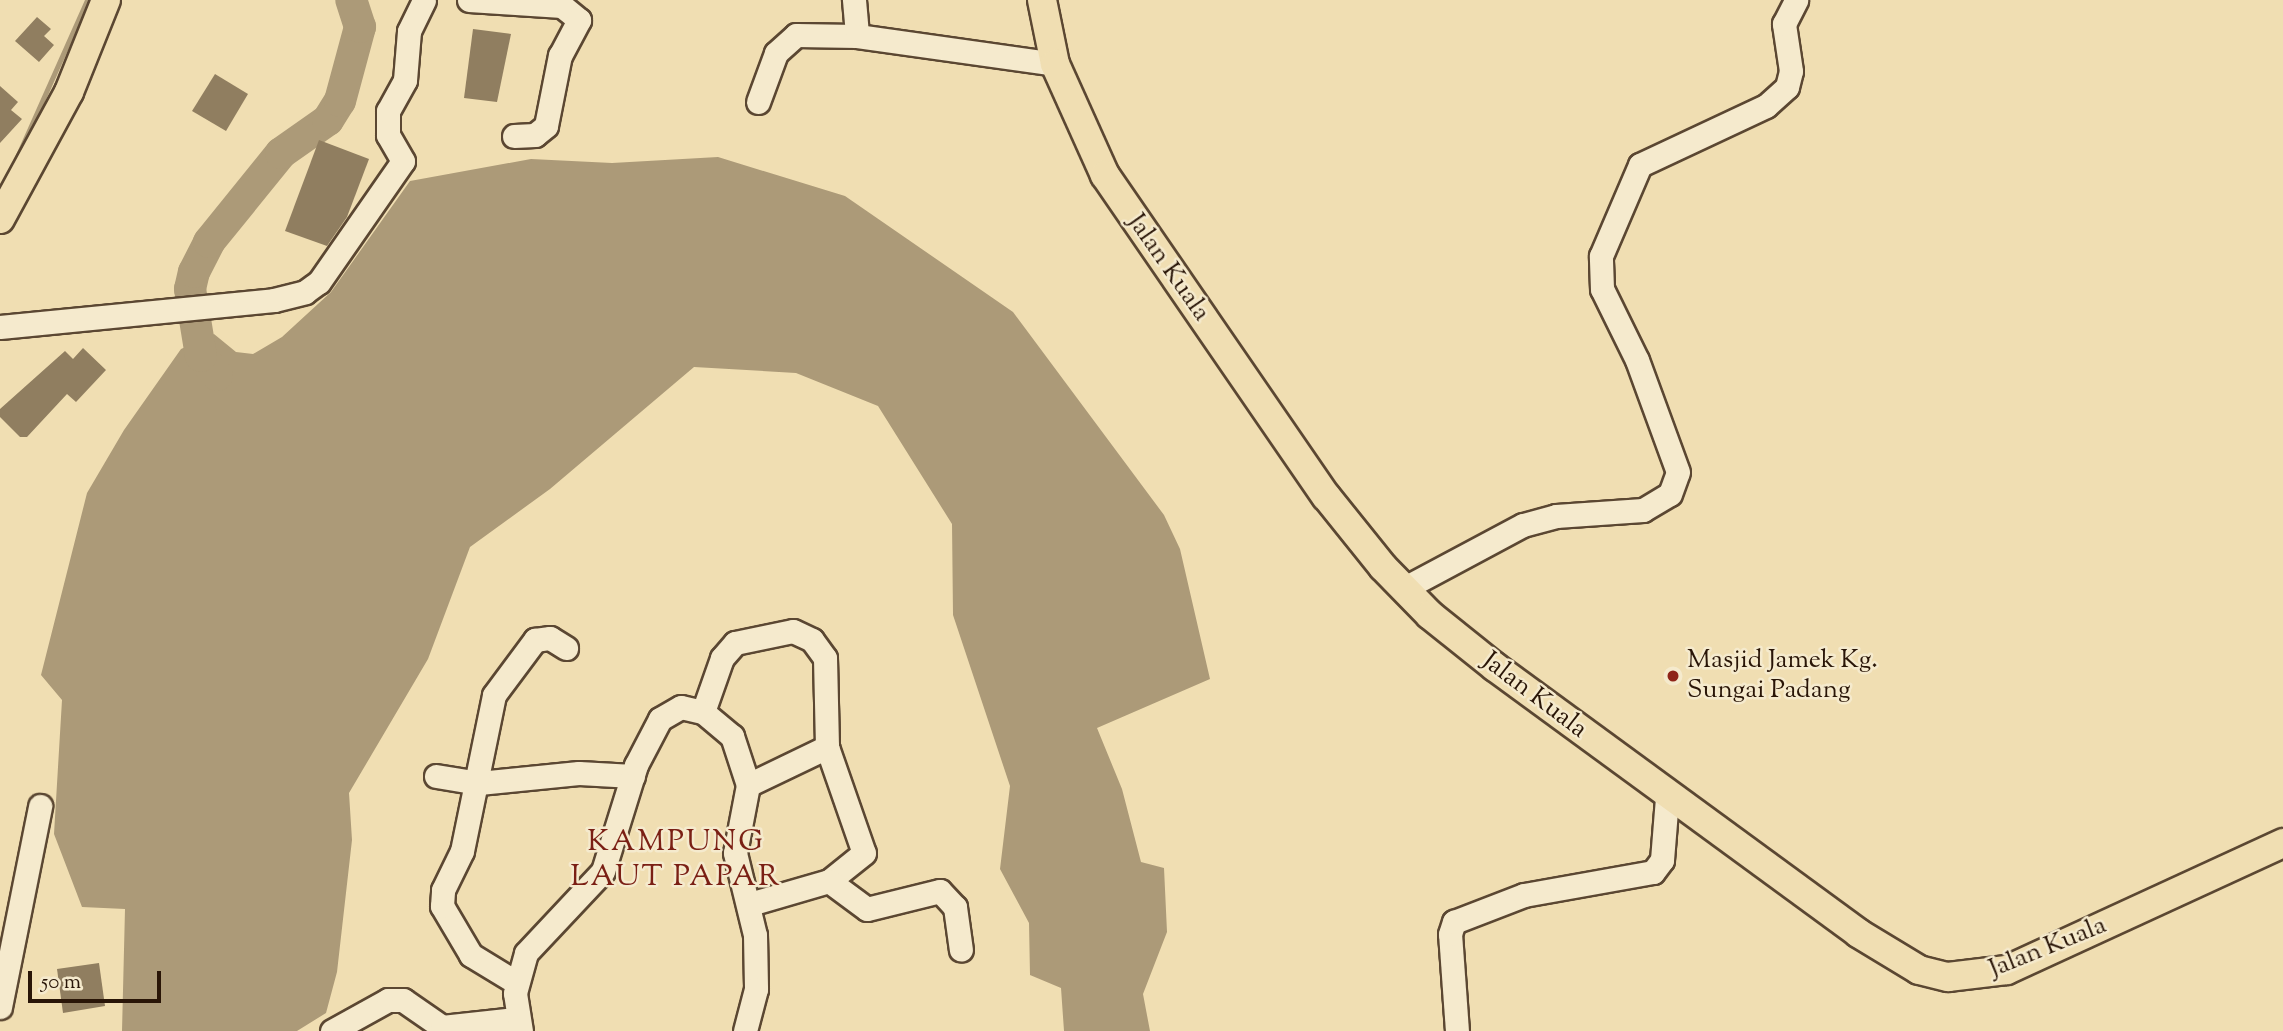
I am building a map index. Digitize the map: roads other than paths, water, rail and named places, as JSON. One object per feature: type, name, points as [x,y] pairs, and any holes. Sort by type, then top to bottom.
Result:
[{"type":"main road","points":[[0,219],[69,92],[106,0]]},
{"type":"main road","name":"Jalan Kuala","points":[[1042,0],[1055,64],[1084,133],[1131,216],[1326,496],[1403,589],[1464,643],[1667,798],[1890,954],[1948,977],[2007,970],[2036,959],[2283,843]]},
{"type":"street","points":[[0,327],[185,309],[305,292],[327,274],[391,184],[403,161],[388,135],[388,111],[405,80],[409,31],[424,0]]},
{"type":"street","points":[[469,0],[562,6],[579,20],[561,55],[546,126],[536,135],[514,136]]},
{"type":"street","points":[[853,0],[857,36]]},
{"type":"street","points":[[1403,589],[1522,525],[1556,516],[1643,510],[1670,494],[1678,472],[1637,360],[1602,289],[1601,256],[1640,165],[1766,106],[1787,87],[1791,71],[1784,24],[1796,0]]},
{"type":"street","points":[[758,102],[785,40],[813,34],[857,36],[1055,64]]},
{"type":"street","points":[[703,712],[730,647],[793,631],[813,640],[825,657],[827,747],[864,853],[829,881],[750,904]]},
{"type":"street","points":[[517,983],[471,955],[442,906],[479,783],[494,695],[502,679],[535,640],[550,638],[566,648]]},
{"type":"street","points":[[332,1031],[388,1000],[402,1000],[442,1027],[519,1025],[517,983],[538,938],[603,871],[633,776],[664,713],[681,707],[703,712],[732,736],[748,785],[735,853],[750,904],[756,989],[745,1031]]},
{"type":"street","points":[[748,785],[827,747]]},
{"type":"street","points":[[436,776],[479,783],[579,773],[633,776]]},
{"type":"street","points":[[1457,1031],[1451,928],[1461,917],[1524,895],[1653,872],[1662,860],[1667,798]]},
{"type":"street","points":[[0,1007],[40,806]]},
{"type":"street","points":[[829,881],[867,909],[940,891],[955,907],[961,950]]},
{"type":"waterway","points":[[14,164],[87,0]]},
{"type":"waterway","points":[[217,375],[201,356],[190,289],[194,272],[209,242],[281,153],[328,120],[340,101],[360,27],[351,0]]},
{"type":"place","name":"Masjid Jamek Kg. Sungai Padang","points":[[1673,676]]},
{"type":"district","name":"KAMPUNG LAUT PAPAR","points":[[676,860]]}]
